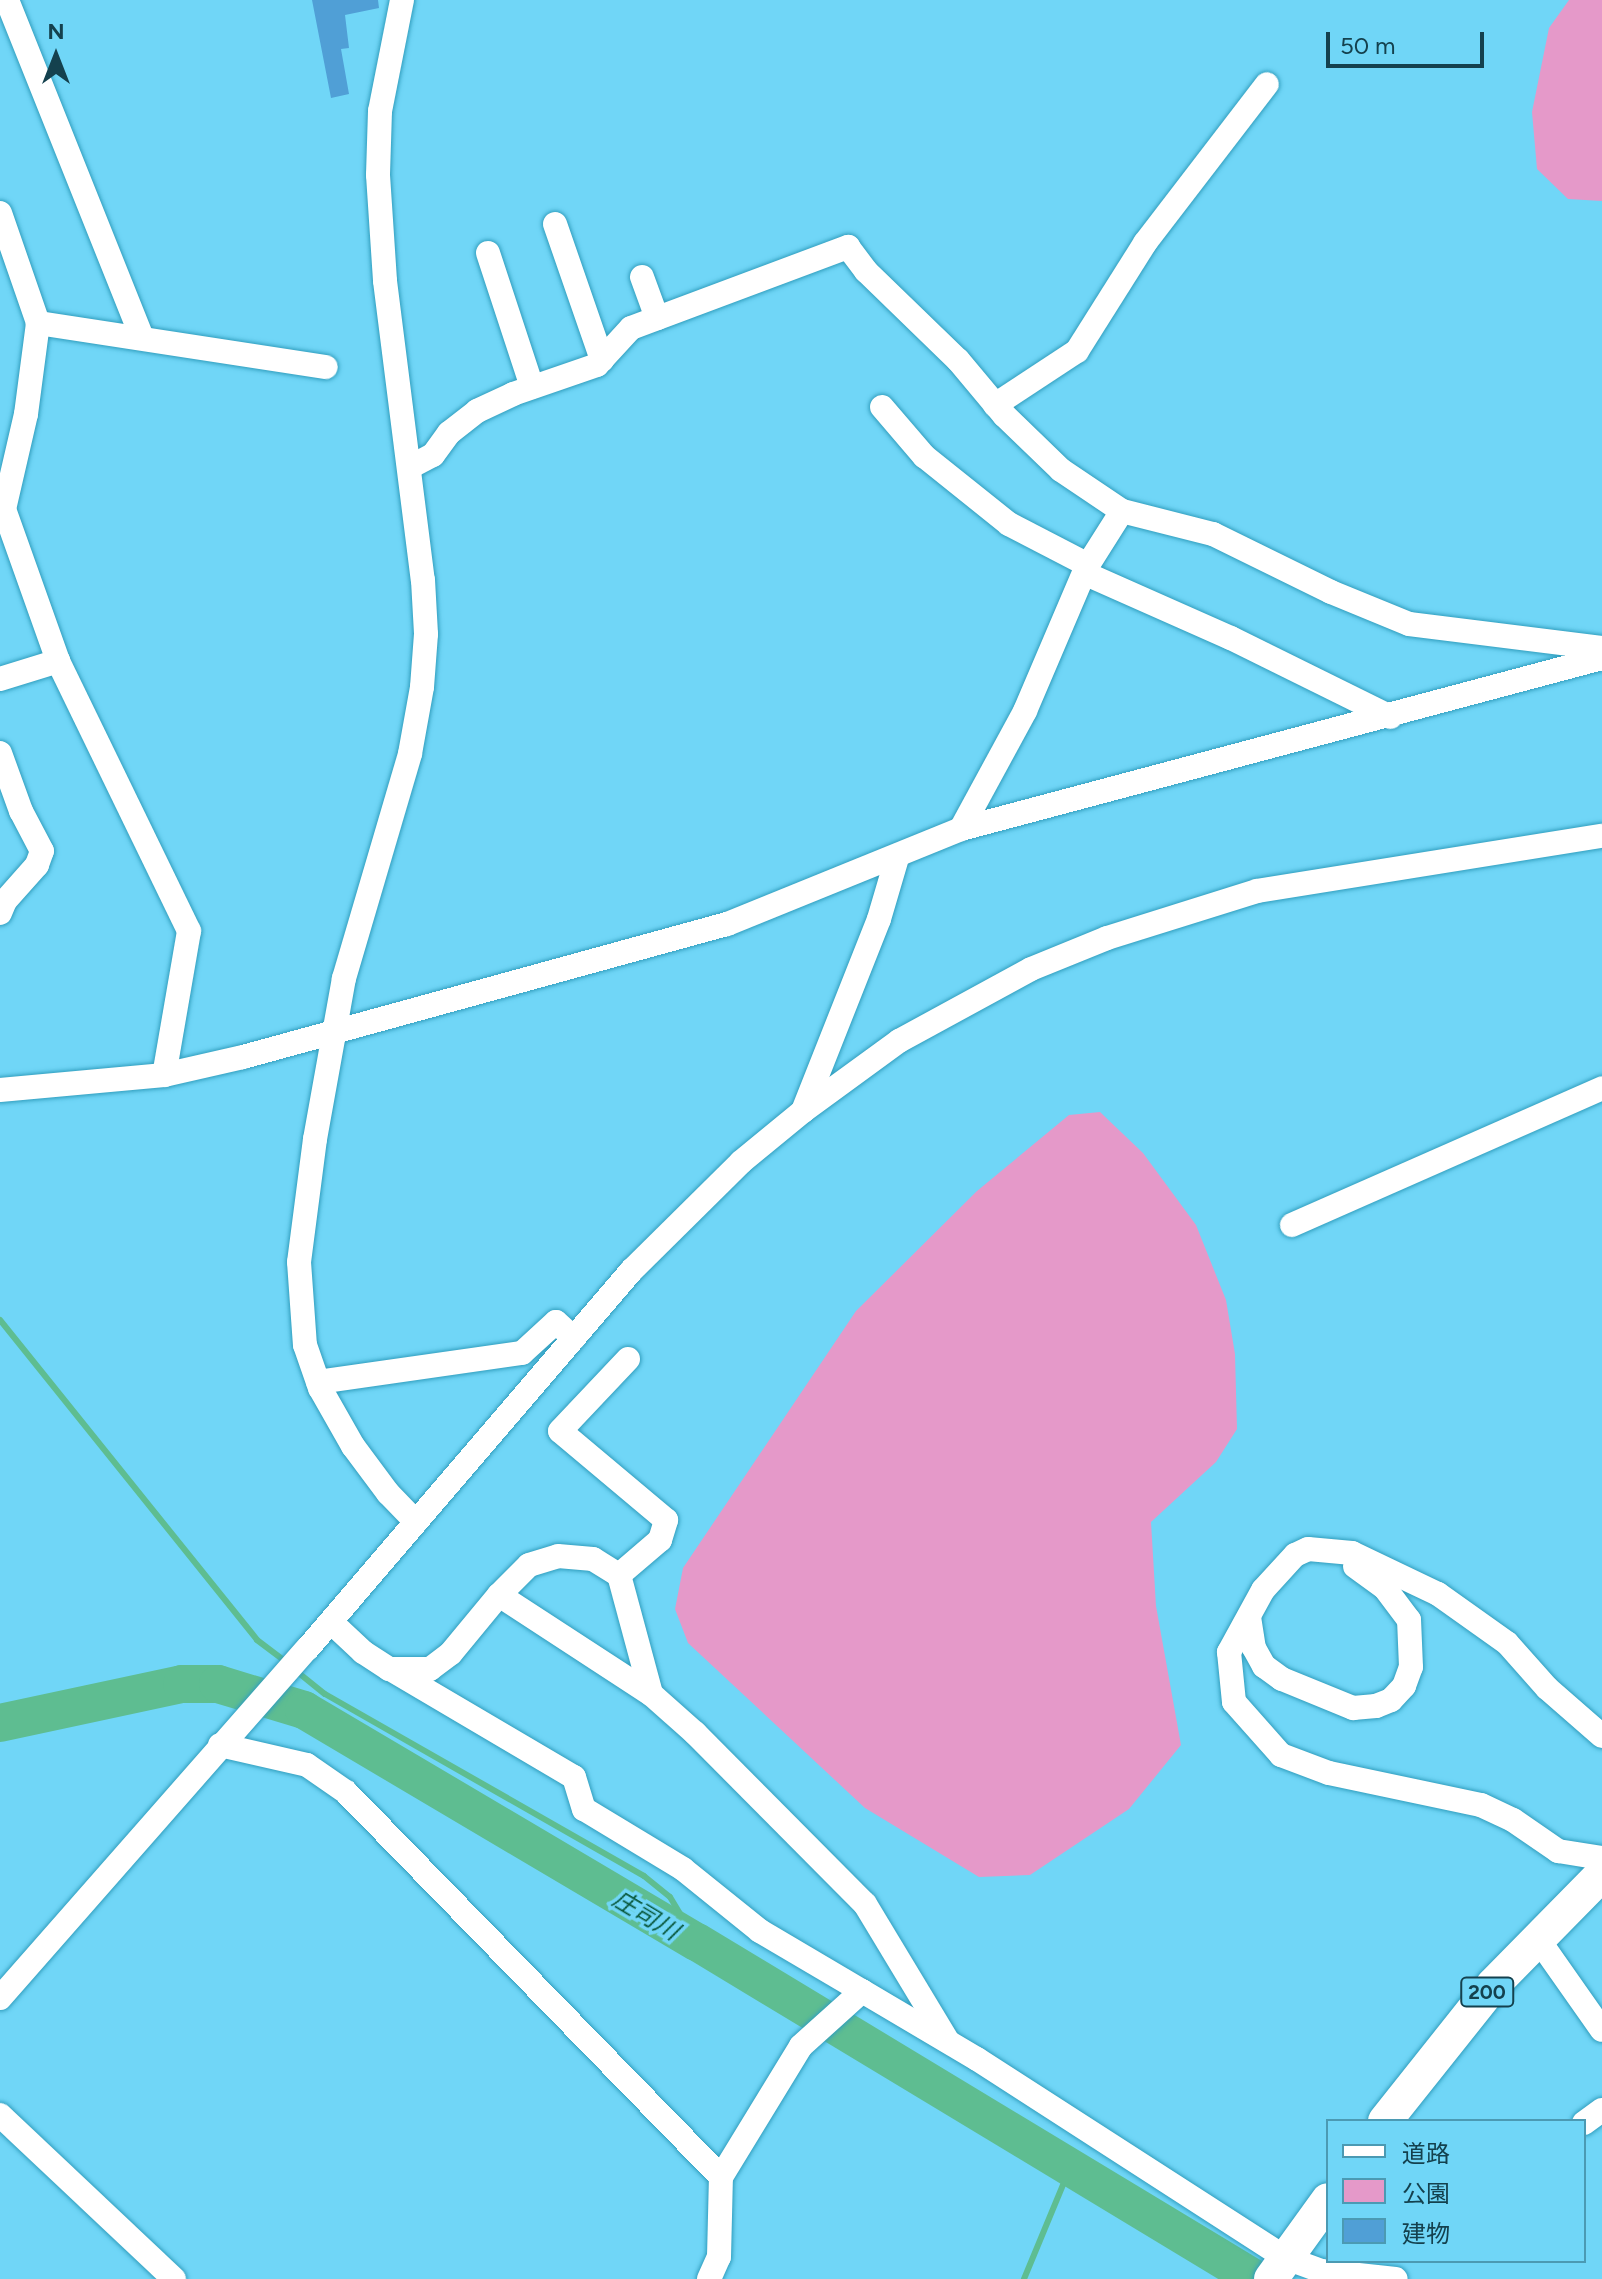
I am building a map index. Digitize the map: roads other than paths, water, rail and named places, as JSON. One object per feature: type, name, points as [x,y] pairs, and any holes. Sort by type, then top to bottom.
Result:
[{"type":"highway","name":"200","points":[[1387,2119],[1493,1985],[1602,1874]]},
{"type":"highway","points":[[1299,2266],[1326,2205]]},
{"type":"street","points":[[7,0],[142,338]]},
{"type":"street","points":[[402,0],[380,111],[378,175],[385,281],[423,580],[426,634],[422,687],[410,754],[348,964],[334,1032],[299,1262],[305,1345],[318,1382],[353,1446],[388,1493],[416,1522]]},
{"type":"street","points":[[995,405],[1077,351],[1145,243],[1267,84]]},
{"type":"street","points":[[0,213],[38,323],[26,414],[4,509],[58,661],[189,931],[164,1075]]},
{"type":"street","points":[[555,224],[602,360]]},
{"type":"street","points":[[410,467],[433,455],[449,433],[477,411],[532,387],[597,365],[631,328],[848,247],[866,271],[958,360],[995,405],[1061,470],[1122,511],[1213,534],[1331,592],[1409,624],[1602,648]]},
{"type":"street","points":[[488,253],[532,387]]},
{"type":"street","points":[[642,277],[657,318]]},
{"type":"street","points":[[38,323],[326,367]]},
{"type":"street","points":[[882,407],[924,456],[1009,524],[1086,569],[1391,717]]},
{"type":"street","points":[[961,829],[1025,711],[1086,569],[1122,511]]},
{"type":"street","points":[[0,1090],[164,1075],[334,1032],[727,924],[897,858],[961,829],[1391,717],[1602,658]]},
{"type":"street","points":[[0,679],[58,661]]},
{"type":"street","points":[[0,753],[21,811],[42,851],[37,865],[5,901],[0,913]]},
{"type":"street","points":[[0,1998],[247,1713],[331,1622],[632,1270],[694,1207],[803,1111],[899,1041],[1031,969],[1107,938],[1257,891],[1602,836]]},
{"type":"street","points":[[803,1111],[879,919],[897,858]]},
{"type":"street","points":[[1292,1225],[1602,1088]]},
{"type":"street","points":[[318,1382],[522,1353],[556,1322],[574,1338]]},
{"type":"street","points":[[619,1575],[660,1540],[666,1520],[560,1431],[628,1359]]},
{"type":"street","points":[[1602,1736],[1547,1688],[1507,1643],[1438,1594],[1352,1553],[1308,1549],[1295,1555],[1263,1590],[1229,1652],[1234,1702],[1281,1755],[1329,1773],[1481,1805],[1513,1820],[1558,1851],[1602,1858]]},
{"type":"street","points":[[1249,1617],[1254,1648],[1264,1666],[1282,1679],[1353,1708],[1376,1706],[1391,1700],[1404,1686],[1411,1667],[1409,1620],[1385,1588],[1334,1551]]},
{"type":"street","points":[[389,1669],[430,1669],[451,1653],[499,1595],[529,1565],[558,1556],[593,1559],[619,1575],[651,1694]]},
{"type":"street","points":[[499,1595],[651,1694],[695,1733],[865,1904],[948,2042]]},
{"type":"street","points":[[331,1622],[363,1652],[389,1669],[574,1777],[584,1809],[683,1869],[760,1931],[857,1995],[977,2059],[1299,2266],[1396,2279]]},
{"type":"street","points":[[220,1745],[307,1765],[346,1792],[721,2177]]},
{"type":"street","points":[[1538,1939],[1602,2030]]},
{"type":"street","points":[[709,2279],[719,2257],[721,2177],[801,2046],[857,1995]]},
{"type":"street","points":[[0,2115],[174,2279]]},
{"type":"waterway","points":[[0,1320],[257,1640],[287,1663]]},
{"type":"waterway","points":[[295,1670],[325,1694],[644,1876],[670,1897],[697,1942]]},
{"type":"waterway","name":"庄司川","points":[[0,1723],[182,1684],[218,1684],[304,1710],[697,1942],[1255,2279]]},
{"type":"waterway","points":[[1024,2279],[1070,2168]]}]
